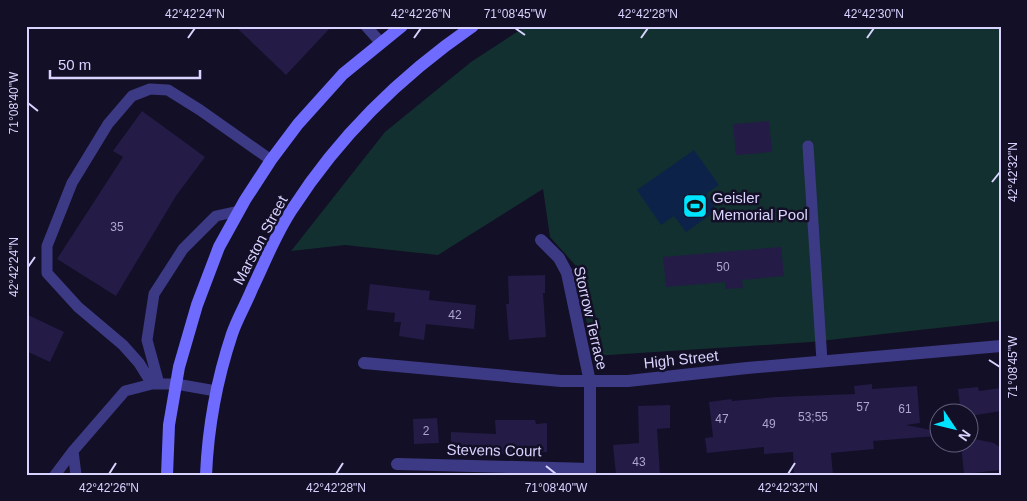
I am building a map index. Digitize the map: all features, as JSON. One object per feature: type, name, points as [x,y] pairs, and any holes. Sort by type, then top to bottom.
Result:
[{"type":"main road","name":"Marston Street","points":[[167,475],[169,425],[179,367],[197,305],[219,247],[271,160],[298,124],[343,74],[402,26]]},
{"type":"main road","name":"Marston Street","points":[[206,475],[216,391],[233,332],[269,251],[292,208],[343,140],[364,118],[403,80],[473,26]]},
{"type":"street","name":"Storrow Terrace","points":[[541,240],[559,258],[567,273],[590,382],[590,472]]},
{"type":"street","name":"High Street","points":[[364,363],[561,381],[628,381],[1001,346]]},
{"type":"street","name":"Stevens Court","points":[[397,464],[590,472]]},
{"type":"lane","points":[[366,26],[381,43]]},
{"type":"lane","points":[[156,384],[123,345],[78,307],[47,273],[47,246],[72,182],[108,124],[132,96],[150,89],[168,90],[271,160]]},
{"type":"lane","points":[[808,146],[822,362]]},
{"type":"lane","points":[[156,384],[147,340],[154,294],[184,249],[216,216],[239,211]]},
{"type":"lane","points":[[55,475],[73,451],[125,392],[156,384],[176,384],[216,391]]},
{"type":"lane","points":[[73,451],[76,475]]},
{"type":"green space","points":[[526,26],[1001,26],[1001,321],[811,342],[593,356],[576,266],[550,237],[543,189],[438,255],[345,245],[291,251],[385,132],[471,62]]},
{"type":"water","points":[[694,150],[719,185],[706,194],[717,210],[686,232],[674,216],[661,225],[637,190]]},
{"type":"building","points":[[235,26],[332,26],[286,75]]},
{"type":"building","points":[[142,111],[205,157],[176,196],[116,296],[57,259],[123,157],[113,151]]},
{"type":"building","points":[[769,121],[772,152],[736,155],[733,124]]},
{"type":"building","points":[[781,247],[784,276],[742,280],[743,288],[725,289],[725,282],[666,287],[663,257]]},
{"type":"building","points":[[545,275],[545,293],[543,293],[546,337],[509,340],[506,304],[509,304],[508,276]]},
{"type":"building","points":[[370,284],[430,291],[429,300],[476,305],[474,329],[426,324],[424,340],[399,336],[401,322],[394,322],[395,313],[367,310]]},
{"type":"building","points":[[26,314],[64,332],[50,362],[26,351]]},
{"type":"building","points":[[872,384],[872,389],[917,386],[920,423],[906,425],[930,430],[930,436],[873,441],[874,449],[831,453],[833,475],[794,475],[793,452],[764,454],[764,447],[707,453],[705,438],[713,437],[709,402],[731,399],[732,401],[855,394],[854,386]]},
{"type":"building","points":[[978,387],[979,391],[1001,388],[1001,411],[980,414],[980,404],[960,404],[958,389]]},
{"type":"building","points":[[670,405],[670,428],[657,429],[660,475],[616,475],[613,445],[639,443],[638,406]]},
{"type":"building","points":[[437,418],[439,443],[414,444],[413,419]]},
{"type":"building","points":[[495,420],[535,420],[536,424],[547,423],[547,452],[496,454],[496,451],[451,451],[451,432],[496,434]]},
{"type":"building","points":[[980,440],[994,443],[1001,448],[1001,470],[964,474],[962,454],[980,454]]},
{"type":"place","name":"Geisler Memorial Pool","points":[[695,206]]}]
